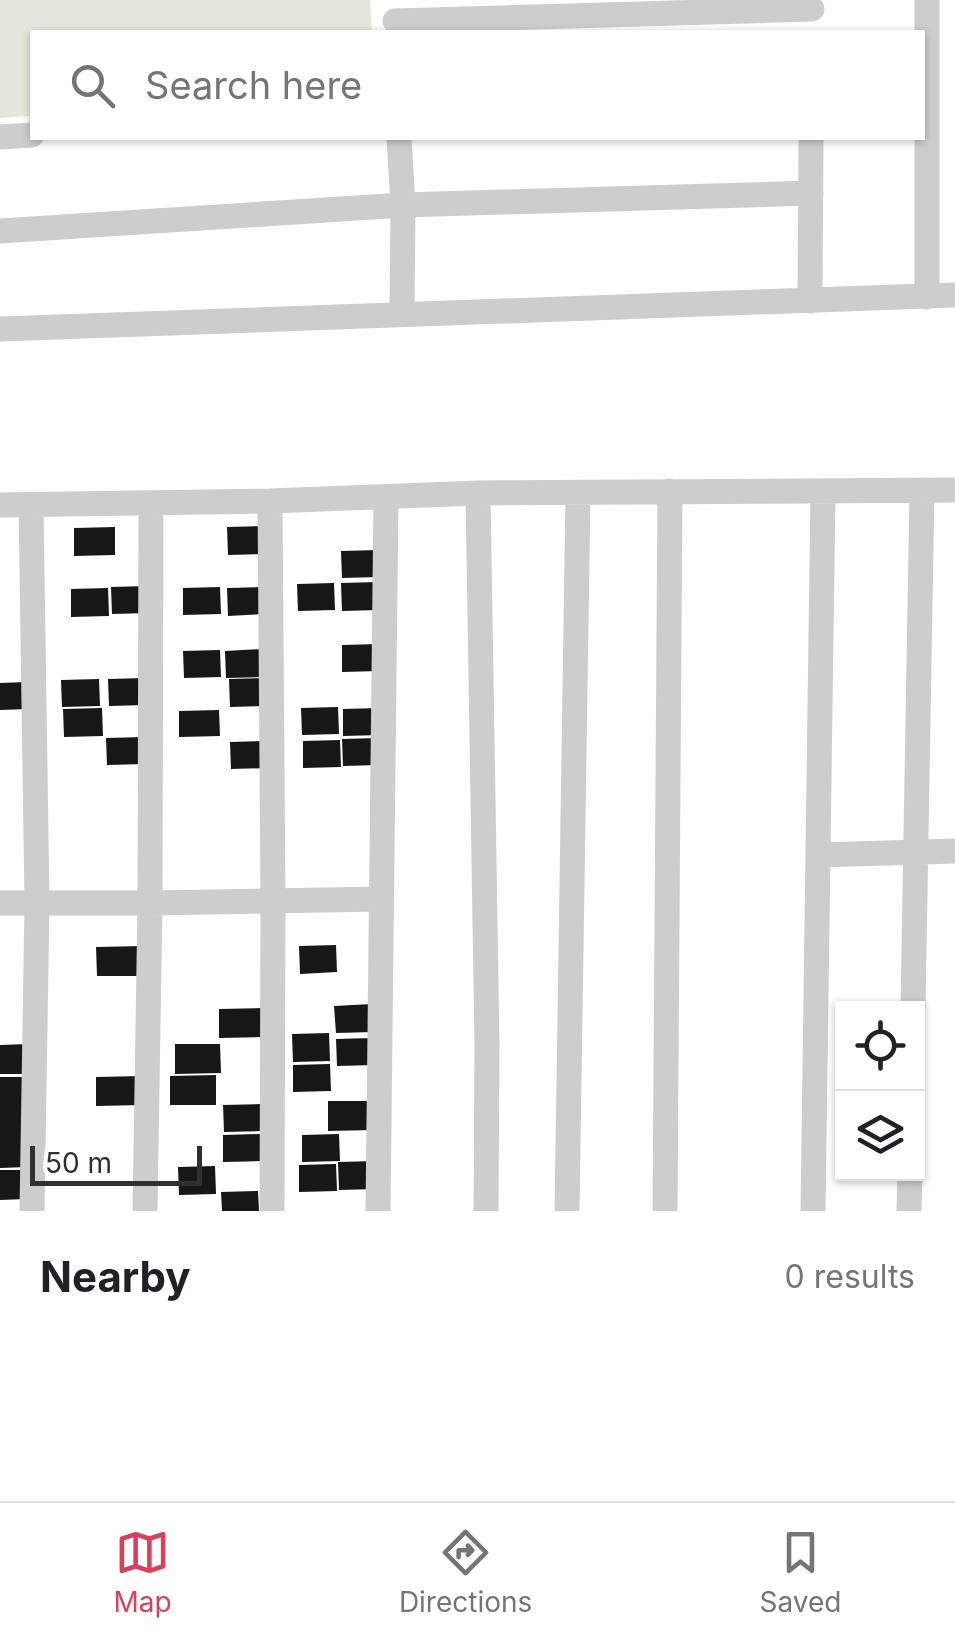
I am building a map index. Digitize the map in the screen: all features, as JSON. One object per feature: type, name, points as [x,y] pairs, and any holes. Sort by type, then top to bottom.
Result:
[{"type":"street","points":[[927,0],[927,297]]},
{"type":"street","points":[[394,18],[812,14]]},
{"type":"street","points":[[0,136],[30,135]]},
{"type":"street","points":[[399,140],[402,314]]},
{"type":"street","points":[[810,301],[811,140]]},
{"type":"street","points":[[0,232],[403,205],[811,194]]},
{"type":"street","points":[[0,329],[955,296]]},
{"type":"street","points":[[913,1001],[922,490]]},
{"type":"street","points":[[0,506],[478,493],[955,490]]},
{"type":"street","points":[[665,1211],[670,491]]},
{"type":"street","points":[[814,1211],[823,492]]},
{"type":"street","points":[[478,493],[486,1211]]},
{"type":"street","points":[[567,1211],[578,493]]},
{"type":"street","points":[[378,1211],[386,497]]},
{"type":"street","points":[[270,501],[272,1211]]},
{"type":"street","points":[[145,1211],[151,503]]},
{"type":"street","points":[[31,505],[37,903],[32,1211]]},
{"type":"street","points":[[818,856],[955,851]]},
{"type":"street","points":[[0,903],[381,899]]},
{"type":"street","points":[[909,1211],[910,1181]]},
{"type":"shaded area","points":[[0,0],[370,0],[372,30],[30,30],[30,116],[0,118]]},
{"type":"building","points":[[264,526],[265,554],[228,555],[227,527]]},
{"type":"building","points":[[115,527],[115,555],[74,556],[74,528]]},
{"type":"building","points":[[379,550],[379,577],[342,578],[341,551]]},
{"type":"building","points":[[378,582],[379,610],[342,611],[341,583]]},
{"type":"building","points":[[334,583],[335,610],[298,611],[297,584]]},
{"type":"building","points":[[148,586],[149,613],[112,614],[111,587]]},
{"type":"building","points":[[220,587],[221,614],[183,615],[183,588]]},
{"type":"building","points":[[264,587],[265,614],[228,616],[227,588]]},
{"type":"building","points":[[108,588],[109,616],[71,617],[71,589]]},
{"type":"building","points":[[379,644],[380,671],[342,672],[342,645]]},
{"type":"building","points":[[263,649],[263,677],[226,678],[225,651]]},
{"type":"building","points":[[220,650],[221,677],[184,678],[183,651]]},
{"type":"building","points":[[145,678],[146,705],[109,706],[108,679]]},
{"type":"building","points":[[266,678],[267,706],[230,707],[229,679]]},
{"type":"building","points":[[99,679],[100,706],[62,707],[61,680]]},
{"type":"building","points":[[27,682],[28,709],[0,710],[0,683]]},
{"type":"building","points":[[338,707],[339,734],[302,735],[301,708]]},
{"type":"building","points":[[102,708],[103,736],[64,737],[63,709]]},
{"type":"building","points":[[380,708],[381,735],[343,736],[343,709]]},
{"type":"building","points":[[219,710],[220,736],[179,737],[179,711]]},
{"type":"building","points":[[143,737],[144,764],[107,765],[106,738]]},
{"type":"building","points":[[379,738],[380,765],[343,766],[342,739]]},
{"type":"building","points":[[340,740],[341,767],[303,768],[303,741]]},
{"type":"building","points":[[268,741],[268,768],[231,769],[230,742]]},
{"type":"building","points":[[336,945],[337,972],[300,974],[299,946]]},
{"type":"building","points":[[142,946],[143,976],[97,976],[96,947]]},
{"type":"building","points":[[372,1004],[373,1032],[336,1033],[334,1006]]},
{"type":"building","points":[[265,1008],[265,1037],[219,1038],[219,1009]]},
{"type":"building","points":[[329,1033],[330,1061],[293,1062],[292,1034]]},
{"type":"building","points":[[373,1038],[374,1065],[337,1066],[336,1039]]},
{"type":"building","points":[[28,1044],[28,1074],[0,1074],[0,1045]]},
{"type":"building","points":[[175,1044],[220,1044],[221,1073],[175,1074]]},
{"type":"building","points":[[330,1064],[331,1091],[293,1092],[293,1065]]},
{"type":"building","points":[[216,1075],[216,1105],[170,1105],[170,1076]]},
{"type":"building","points":[[142,1076],[142,1105],[96,1106],[96,1077]]},
{"type":"building","points":[[0,1077],[30,1077],[28,1167],[0,1168]]},
{"type":"building","points":[[328,1101],[374,1101],[374,1130],[328,1131]]},
{"type":"building","points":[[261,1104],[262,1131],[224,1132],[223,1105]]},
{"type":"building","points":[[260,1134],[261,1161],[223,1162],[223,1135]]},
{"type":"building","points":[[339,1134],[340,1161],[302,1162],[302,1135]]},
{"type":"building","points":[[376,1161],[376,1189],[339,1190],[338,1162]]},
{"type":"building","points":[[336,1164],[337,1191],[299,1192],[299,1165]]},
{"type":"building","points":[[215,1166],[216,1194],[179,1195],[178,1167]]},
{"type":"building","points":[[0,1170],[25,1170],[26,1199],[0,1200]]},
{"type":"building","points":[[258,1191],[259,1211],[222,1211],[221,1192]]}]
